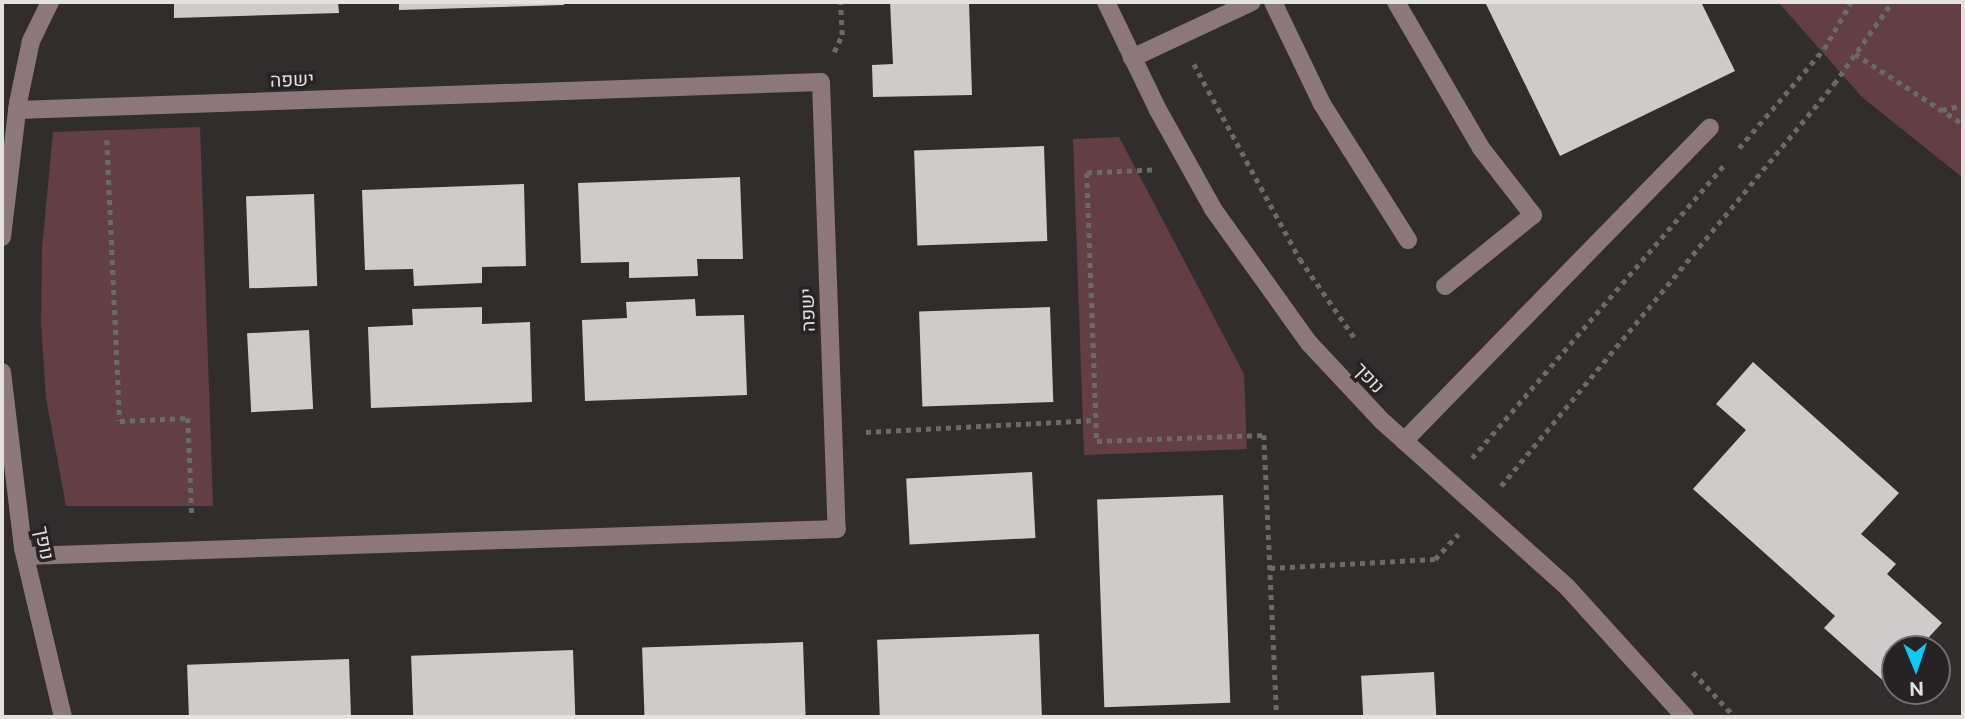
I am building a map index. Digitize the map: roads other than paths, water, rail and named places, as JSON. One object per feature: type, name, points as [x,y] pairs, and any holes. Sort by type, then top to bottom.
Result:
[{"type":"street","points":[[2,237],[17,110],[31,41],[50,2]]},
{"type":"street","name":"נופך","points":[[1106,2],[1188,167],[1243,256],[1308,343],[1404,441],[1568,587],[1685,717]]},
{"type":"street","points":[[1132,58],[1252,2]]},
{"type":"street","points":[[1273,2],[1322,104],[1408,240]]},
{"type":"street","points":[[1396,2],[1481,148],[1533,215],[1445,286]]},
{"type":"street","name":"ישפה","points":[[17,110],[821,82],[837,529],[25,556]]},
{"type":"street","points":[[1404,441],[1710,127]]},
{"type":"street","name":"נופך","points":[[2,373],[25,556],[63,717]]}]
